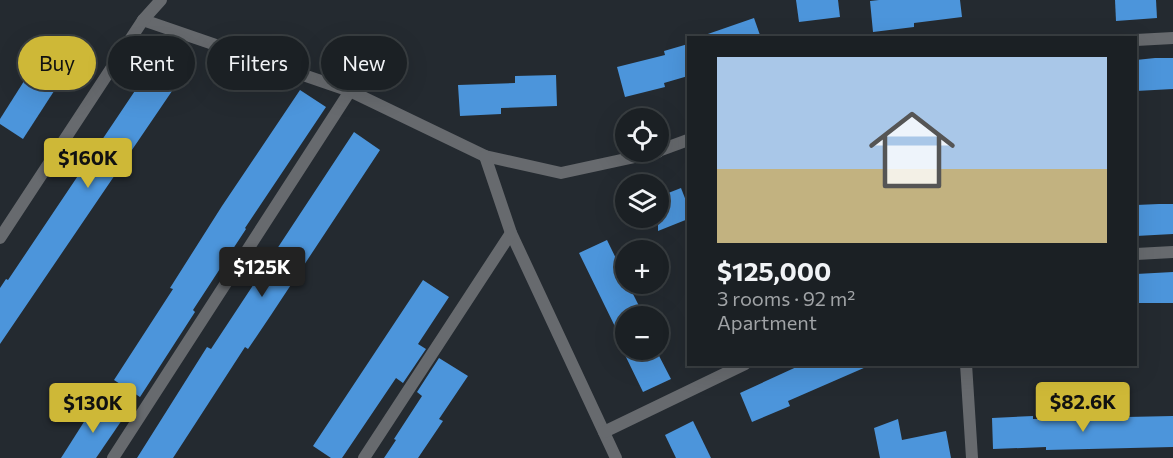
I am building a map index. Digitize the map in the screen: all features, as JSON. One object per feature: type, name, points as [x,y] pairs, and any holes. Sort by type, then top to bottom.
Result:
[{"type":"street","points":[[0,238],[143,20],[161,0]]},
{"type":"street","points":[[143,20],[350,92],[485,156],[561,173],[615,161]]},
{"type":"street","points":[[1137,40],[1173,38]]},
{"type":"street","points":[[113,458],[350,92]]},
{"type":"street","points":[[669,147],[687,140]]},
{"type":"street","points":[[485,156],[511,233],[604,432],[611,455]]},
{"type":"street","points":[[364,458],[511,233]]},
{"type":"street","points":[[1137,254],[1173,252]]},
{"type":"street","points":[[604,432],[741,366]]},
{"type":"street","points":[[966,366],[972,458]]},
{"type":"building","points":[[796,0],[838,0],[840,17],[799,22]]},
{"type":"building","points":[[960,0],[962,17],[914,23],[914,27],[873,32],[870,1]]},
{"type":"building","points":[[1115,0],[1156,0],[1157,18],[1116,21]]},
{"type":"building","points":[[754,18],[760,36],[705,36]]},
{"type":"building","points":[[687,44],[687,76],[664,83],[665,87],[625,97],[617,67],[665,55],[664,51]]},
{"type":"building","points":[[1173,58],[1173,89],[1137,91],[1137,60]]},
{"type":"building","points":[[556,75],[557,106],[501,108],[501,114],[460,116],[458,85],[515,83],[515,76]]},
{"type":"building","points":[[18,90],[55,90],[23,139],[0,124],[0,119]]},
{"type":"building","points":[[136,90],[173,90],[0,344],[0,288],[6,279],[8,280]]},
{"type":"building","points":[[300,90],[326,107],[245,228],[193,310],[195,312],[140,397],[114,380],[173,289],[170,288]]},
{"type":"building","points":[[354,132],[380,150],[271,315],[248,349],[245,347],[173,458],[137,458],[207,347],[211,349]]},
{"type":"building","points":[[681,188],[687,203],[687,219],[669,227],[669,193]]},
{"type":"building","points":[[1173,204],[1173,234],[1137,236],[1137,205]]},
{"type":"building","points":[[607,240],[615,256],[615,294],[633,294],[639,306],[615,306],[615,327],[579,253]]},
{"type":"building","points":[[1173,272],[1173,303],[1137,303],[1137,274]]},
{"type":"building","points":[[423,280],[449,297],[418,344],[426,349],[403,383],[396,378],[342,458],[331,458],[313,446]]},
{"type":"building","points":[[439,358],[468,376],[439,419],[443,421],[418,458],[384,458],[422,396],[417,392]]},
{"type":"building","points":[[627,360],[661,360],[671,379],[643,392]]},
{"type":"building","points":[[799,366],[868,366],[788,401],[790,406],[752,422],[740,393]]},
{"type":"building","points":[[96,403],[122,420],[96,458],[61,458]]},
{"type":"building","points":[[1033,416],[1033,419],[1173,416],[1173,447],[993,449],[992,418]]},
{"type":"building","points":[[898,419],[902,440],[946,431],[951,458],[880,458],[874,428]]},
{"type":"building","points":[[693,421],[711,458],[676,458],[665,435]]}]
